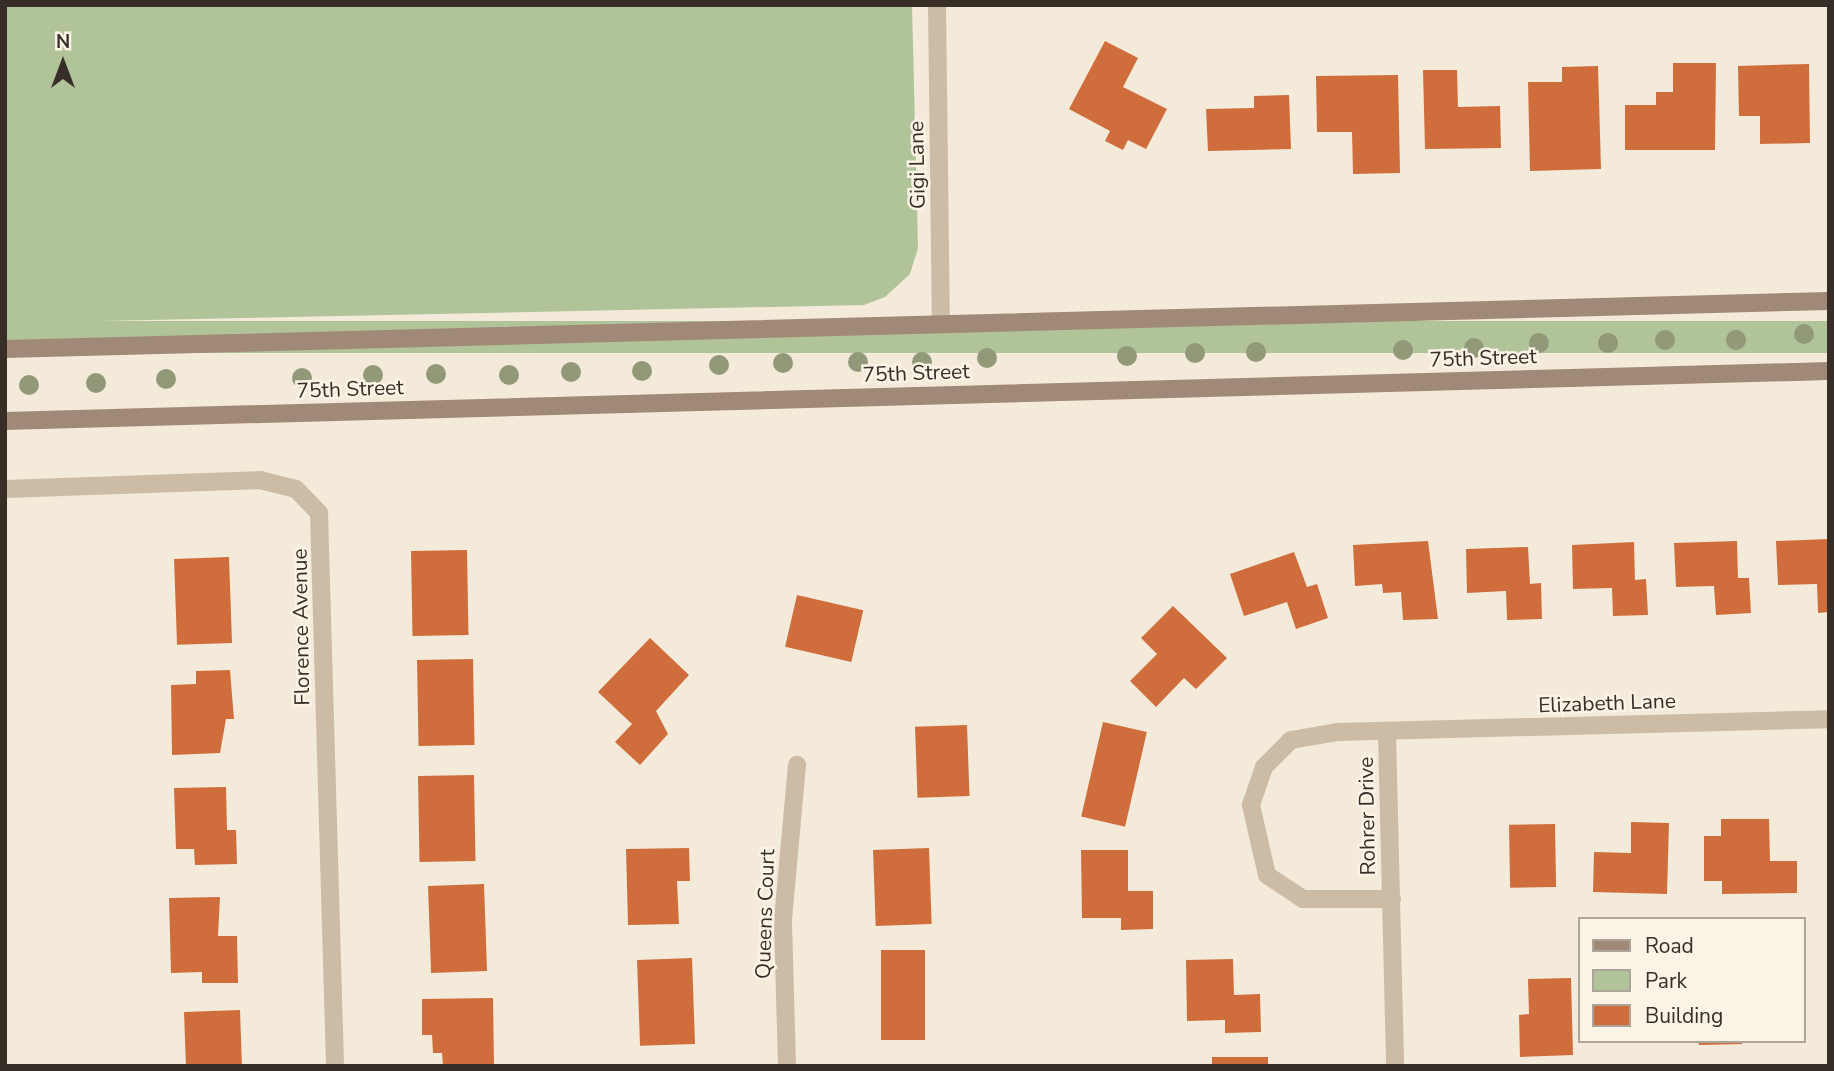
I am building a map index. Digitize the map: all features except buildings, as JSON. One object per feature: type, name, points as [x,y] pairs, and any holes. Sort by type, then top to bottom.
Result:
[{"type":"main road","points":[[5,349],[1829,301]]},
{"type":"main road","name":"75th Street","points":[[5,421],[1829,371]]},
{"type":"street","name":"Gigi Lane","points":[[937,5],[941,324]]},
{"type":"street","name":"Florence Avenue","points":[[5,489],[260,480],[296,489],[320,513],[335,1066]]},
{"type":"street","name":"Elizabeth Lane","points":[[1387,734],[1829,719]]},
{"type":"street","name":"Rohrer Drive","points":[[1392,899],[1303,899],[1267,875],[1251,806],[1264,767],[1291,740],[1387,734],[1392,899],[1395,1066]]},
{"type":"street","name":"Queens Court","points":[[787,1066],[783,919],[797,765]]},
{"type":"green space","points":[[5,5],[912,5],[918,248],[910,274],[885,297],[864,305],[5,323]]},
{"type":"green space","points":[[5,321],[1829,321],[1829,353],[5,353]]}]
